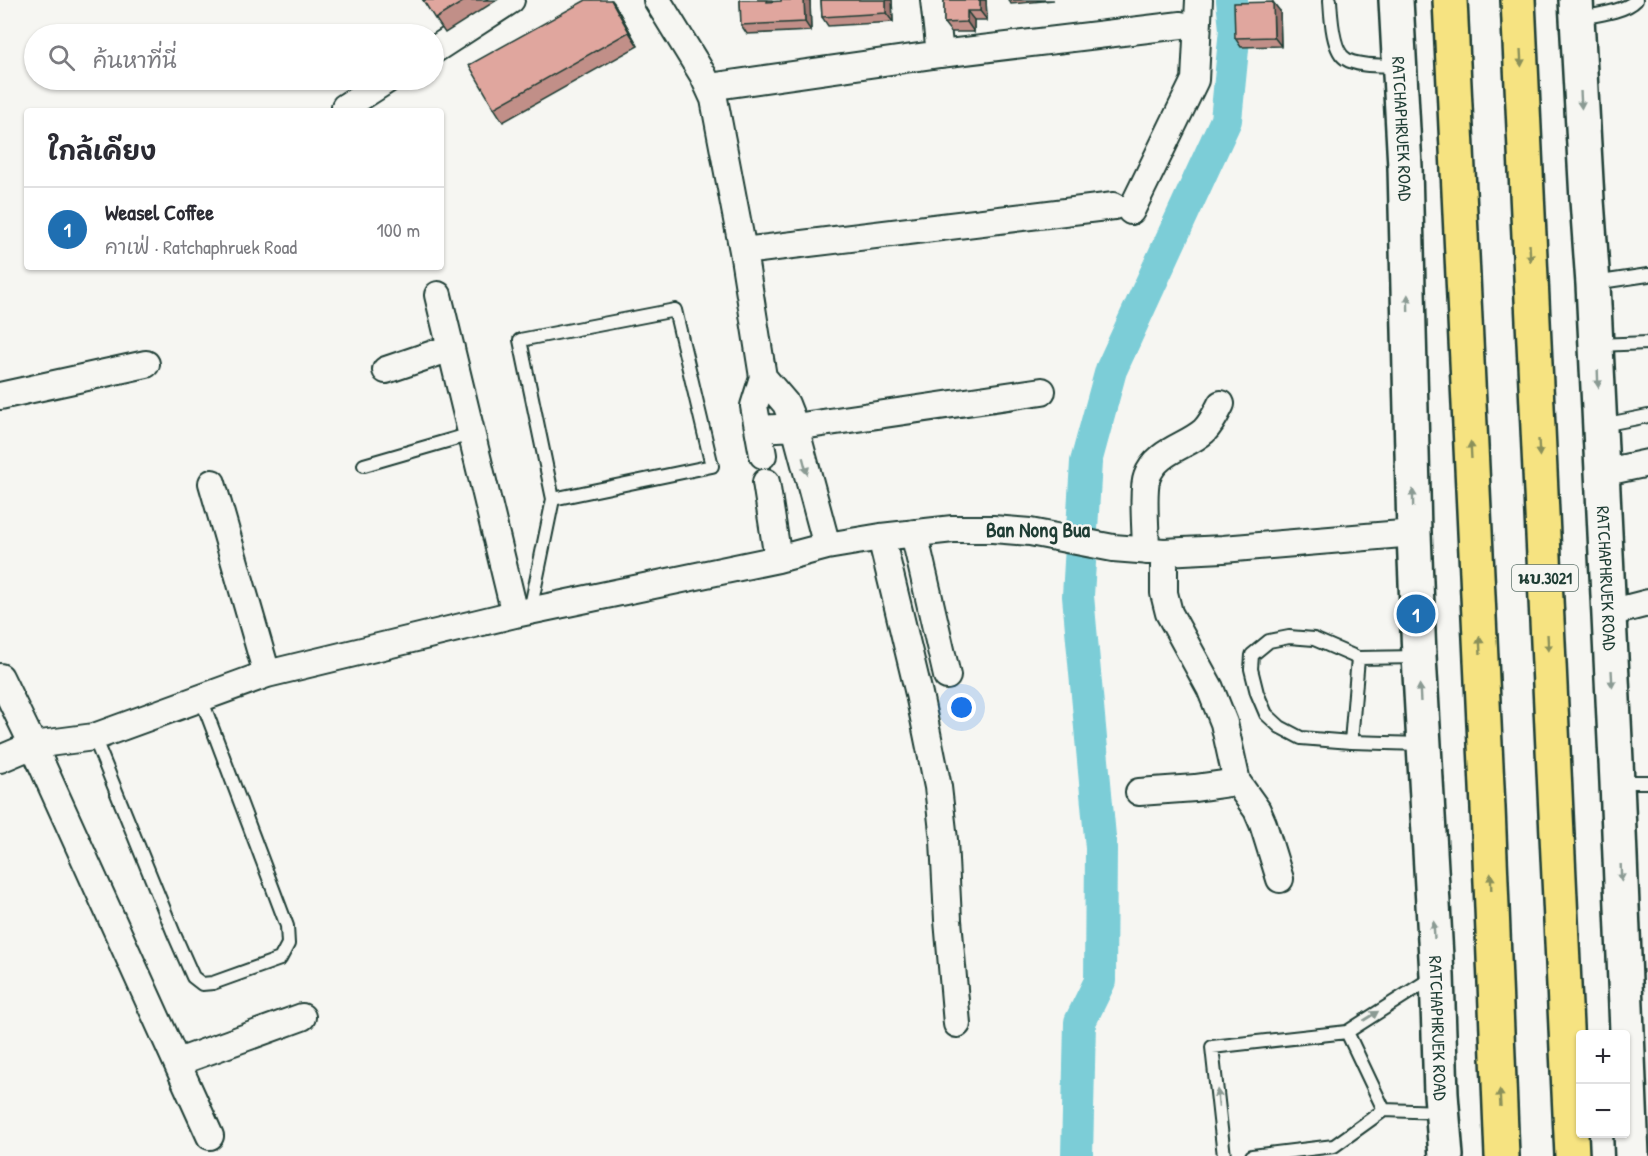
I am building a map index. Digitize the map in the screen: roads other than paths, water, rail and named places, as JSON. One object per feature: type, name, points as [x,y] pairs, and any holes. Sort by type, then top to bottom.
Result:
[{"type":"main road","name":"RATCHAPHRUEK ROAD","points":[[1396,0],[1405,167],[1419,657],[1446,1156]]},
{"type":"main road","points":[[1450,0],[1502,1156]]},
{"type":"main road","name":"นบ.3021","points":[[1518,0],[1572,1156]]},
{"type":"main road","name":"RATCHAPHRUEK ROAD","points":[[1577,9],[1609,613],[1633,782],[1638,1072],[1632,1156]]},
{"type":"street","points":[[444,44],[511,0]]},
{"type":"street","points":[[657,0],[704,75],[714,99],[743,250],[763,377],[754,406],[763,455]]},
{"type":"street","points":[[934,0],[940,54]]},
{"type":"street","points":[[743,250],[1122,209],[1195,80],[1199,0]]},
{"type":"street","points":[[709,87],[940,54],[1181,25]]},
{"type":"street","points":[[345,107],[371,90]]},
{"type":"street","points":[[438,295],[471,434],[523,613]]},
{"type":"street","points":[[386,370],[451,348]]},
{"type":"street","points":[[0,396],[146,364]]},
{"type":"street","points":[[763,377],[786,404],[795,427],[827,546]]},
{"type":"street","points":[[759,429],[795,427],[1042,391]]},
{"type":"street","points":[[1221,404],[1214,420],[1202,432],[1166,453],[1154,465],[1147,477],[1145,490],[1155,552],[1169,613],[1210,688],[1224,723],[1237,782],[1257,810],[1280,879]]},
{"type":"street","points":[[1601,473],[1648,463]]},
{"type":"street","points":[[766,482],[778,559]]},
{"type":"street","points":[[212,483],[267,674]]},
{"type":"street","points":[[0,759],[33,745],[94,737],[267,674],[523,613],[778,559],[827,546],[881,537],[953,529],[993,529],[1030,532],[1113,548],[1155,552],[1234,548],[1414,532]]},
{"type":"street","points":[[914,533],[947,676]]},
{"type":"street","points":[[881,537],[919,694],[938,787],[957,1024]]},
{"type":"street","points":[[1609,613],[1648,603]]},
{"type":"street","points":[[0,677],[210,1136]]},
{"type":"street","points":[[1138,792],[1237,782]]},
{"type":"street","points":[[178,1062],[302,1017]]},
{"type":"lane","points":[[1330,0],[1337,50],[1346,60],[1364,64],[1400,66]]},
{"type":"lane","points":[[1577,9],[1612,11],[1632,4],[1636,0]]},
{"type":"lane","points":[[1593,284],[1648,275]]},
{"type":"lane","points":[[523,613],[553,499],[520,340],[675,310],[712,466],[553,499]]},
{"type":"lane","points":[[1596,345],[1648,343]]},
{"type":"lane","points":[[1599,425],[1648,416]]},
{"type":"lane","points":[[364,465],[471,434]]},
{"type":"lane","points":[[1419,657],[1358,658],[1314,639],[1289,637],[1269,641],[1252,655],[1251,669],[1257,693],[1266,714],[1280,727],[1301,738],[1423,744]]},
{"type":"lane","points":[[1352,742],[1358,658]]},
{"type":"lane","points":[[94,737],[193,977],[202,984],[213,983],[280,959],[288,944],[287,926],[201,698]]},
{"type":"lane","points":[[1224,1156],[1212,1047],[1347,1032],[1437,975]]},
{"type":"lane","points":[[1347,1032],[1384,1110]]},
{"type":"lane","points":[[1252,1156],[1334,1146],[1384,1110],[1442,1112]]},
{"type":"waterway","points":[[1077,1156],[1080,1022],[1100,981],[1101,848],[1078,596],[1086,462],[1111,370],[1226,120],[1235,29],[1232,0]]},
{"type":"place","name":"Weasel Coffee","points":[[1416,614]]},
{"type":"district","name":"Ban Nong Bua","points":[[1038,529]]}]
